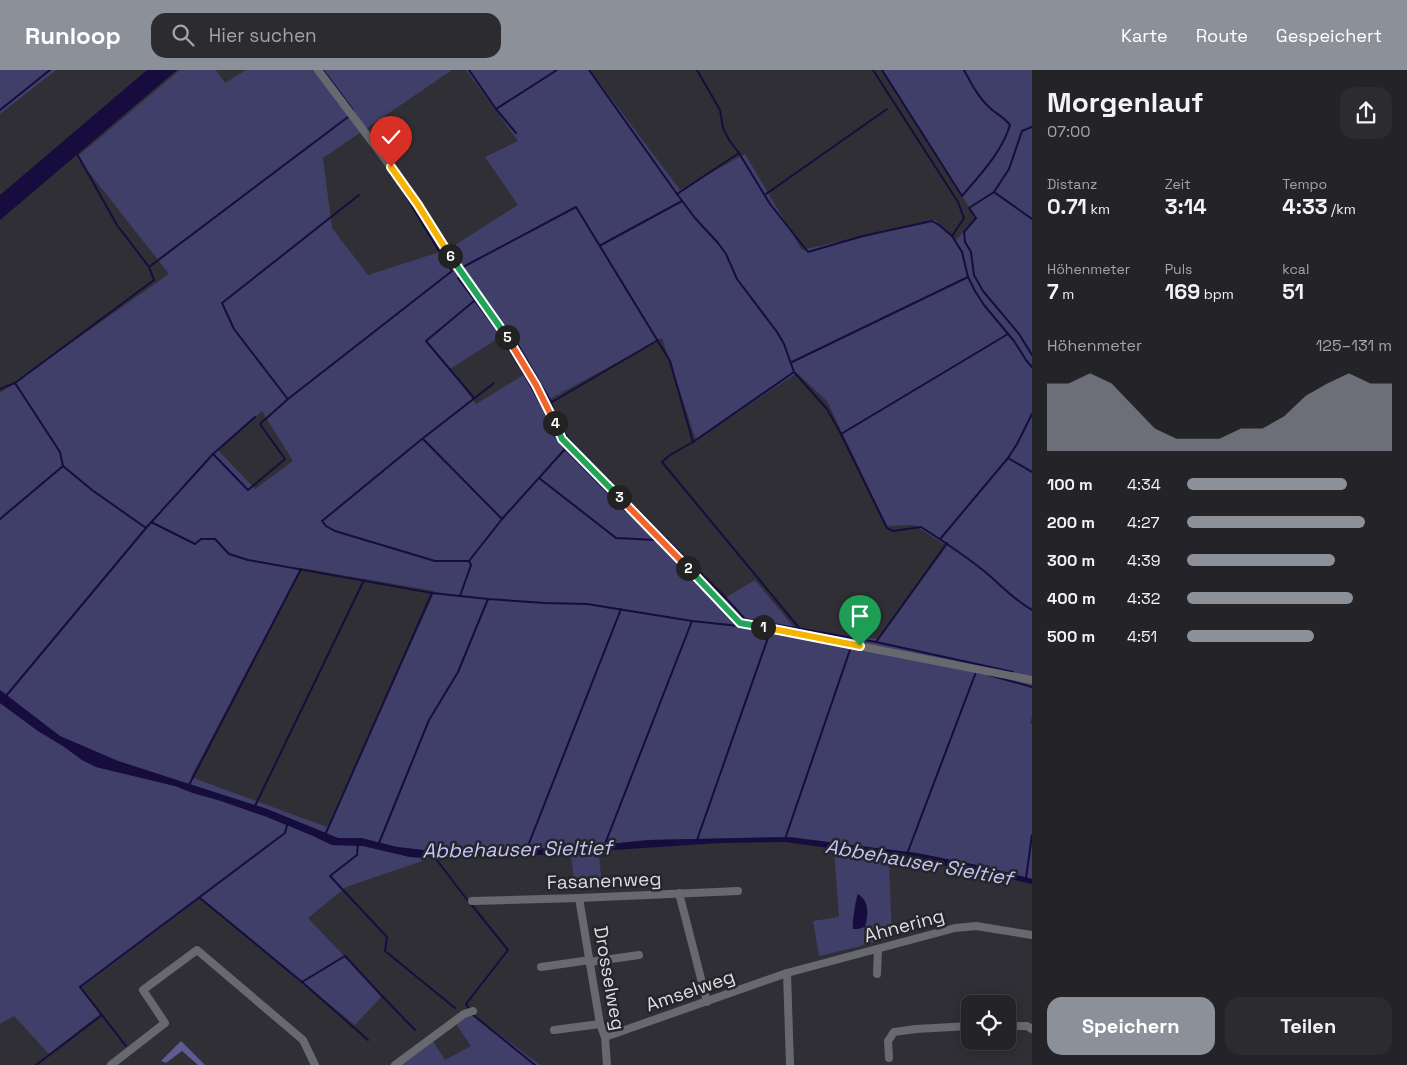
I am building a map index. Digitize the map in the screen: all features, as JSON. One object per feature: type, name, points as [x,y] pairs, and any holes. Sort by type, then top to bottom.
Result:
[{"type":"street","points":[[318,70],[418,205],[459,270],[511,342],[536,385],[562,439],[740,623],[1032,680]]},
{"type":"street","name":"Fasanenweg","points":[[472,901],[738,891]]},
{"type":"street","points":[[679,893],[707,1002]]},
{"type":"street","name":"Drosselweg","points":[[579,898],[600,1024],[605,1037],[606,1065]]},
{"type":"street","name":"Ahnering","points":[[787,973],[955,928],[976,926],[1032,935]]},
{"type":"street","points":[[876,974],[878,949]]},
{"type":"street","points":[[111,1065],[165,1023],[143,990],[196,950],[304,1040],[315,1065]]},
{"type":"street","points":[[541,967],[639,955]]},
{"type":"street","points":[[787,973],[790,1065]]},
{"type":"street","name":"Amselweg","points":[[605,1037],[787,973]]},
{"type":"street","points":[[396,1065],[464,1014],[473,1011]]},
{"type":"street","points":[[554,1030],[600,1024]]},
{"type":"street","points":[[889,1058],[888,1041],[894,1032],[961,1026]]},
{"type":"street","points":[[1016,1026],[1027,1026],[1032,1029]]},
{"type":"shaded area","points":[[0,70],[56,70],[0,114]]},
{"type":"shaded area","points":[[147,70],[177,70],[0,220],[0,195]]},
{"type":"shaded area","points":[[180,70],[216,70],[225,83],[246,70],[319,70],[322,73],[326,70],[452,70],[323,158],[332,228],[368,275],[449,249],[518,205],[485,157],[518,141],[466,70],[590,70],[680,190],[745,154],[802,250],[935,220],[956,240],[976,218],[882,70],[1032,70],[1032,717],[1030,723],[1032,724],[1032,879],[982,866],[789,837],[649,840],[568,848],[432,851],[397,847],[361,838],[338,838],[267,809],[118,761],[59,736],[0,690],[0,393],[169,274],[77,157]],"holes":[[[502,336],[525,374],[476,404],[450,369]],[[662,338],[696,440],[797,373],[827,401],[887,526],[914,525],[947,546],[879,639],[796,630],[755,580],[720,601],[568,449],[548,400]],[[262,411],[293,461],[255,489],[218,450]],[[301,568],[435,591],[327,827],[191,777]]]},
{"type":"shaded area","points":[[0,690],[60,736],[118,761],[267,809],[338,838],[361,838],[397,847],[432,851],[568,848],[649,840],[789,837],[917,853],[982,866],[1032,879],[1032,884],[902,858],[785,842],[719,843],[524,856],[426,858],[410,857],[363,846],[332,845],[267,817],[221,801],[175,786],[96,767],[38,731],[0,703]]},
{"type":"shaded area","points":[[0,703],[38,731],[96,767],[175,786],[221,801],[267,817],[332,845],[363,846],[410,857],[434,857],[346,887],[308,918],[382,996],[355,1025],[200,898],[81,988],[100,1014],[49,1054],[14,1016],[0,1024]]},
{"type":"shaded area","points":[[834,851],[889,863],[892,937],[819,956],[813,921],[839,917]],"holes":[[[858,894],[858,929],[852,924]]]},
{"type":"shaded area","points":[[571,854],[599,855],[602,887],[575,890]]},
{"type":"shaded area","points":[[858,894],[865,901],[867,918],[865,927],[853,929],[854,912]]},
{"type":"shaded area","points":[[472,1014],[540,1065],[396,1065],[431,1038],[445,1060],[471,1046],[456,1024]]},
{"type":"shaded area","points":[[181,1041],[205,1065],[198,1065],[182,1051],[166,1063],[161,1061]]},
{"type":"waterway","points":[[0,110],[50,70]]},
{"type":"waterway","points":[[323,70],[353,110]]},
{"type":"waterway","points":[[469,70],[496,109],[516,133]]},
{"type":"waterway","points":[[496,109],[557,70]]},
{"type":"waterway","points":[[589,70],[677,194],[726,254],[737,279],[777,332],[784,344],[794,372],[827,409],[887,528],[893,531],[921,527],[969,559],[1013,597],[1032,610]]},
{"type":"waterway","points":[[697,70],[720,110],[723,128],[729,140],[770,204],[808,252],[863,236],[932,221],[952,236],[962,252],[968,277],[975,291],[1032,367]]},
{"type":"waterway","points":[[873,70],[958,202],[964,218],[952,236]]},
{"type":"waterway","points":[[882,70],[962,196],[996,154],[1010,125],[981,99],[964,70]]},
{"type":"waterway","points":[[766,194],[887,109]]},
{"type":"waterway","points":[[149,267],[348,117]]},
{"type":"waterway","points":[[1032,127],[1022,131],[1009,169],[994,192],[969,208],[976,218],[964,232],[965,242],[971,252],[974,275],[983,291],[1019,334],[1032,355]]},
{"type":"waterway","points":[[677,194],[739,153]]},
{"type":"waterway","points":[[0,389],[15,383],[154,280],[149,267],[117,225],[77,154]]},
{"type":"waterway","points":[[393,164],[410,187]]},
{"type":"waterway","points":[[213,454],[248,490],[285,459],[260,424],[288,399],[452,271],[394,177],[390,175]]},
{"type":"waterway","points":[[994,192],[1032,219]]},
{"type":"waterway","points":[[287,398],[234,329],[222,303],[359,195]]},
{"type":"waterway","points":[[601,245],[682,201]]},
{"type":"waterway","points":[[463,267],[576,207],[670,361],[693,442]]},
{"type":"waterway","points":[[454,256],[517,343],[551,402],[557,421]]},
{"type":"waterway","points":[[792,362],[968,277]]},
{"type":"waterway","points":[[458,278],[499,333],[544,410],[555,436],[565,449],[626,511]]},
{"type":"waterway","points":[[474,301],[426,341],[474,398]]},
{"type":"waterway","points":[[841,434],[1008,334]]},
{"type":"waterway","points":[[552,402],[658,340]]},
{"type":"waterway","points":[[794,372],[662,462],[800,629]]},
{"type":"waterway","points":[[15,383],[60,452],[63,466],[92,490],[146,528]]},
{"type":"waterway","points":[[469,561],[435,561],[335,531],[326,526],[322,521],[494,383]]},
{"type":"waterway","points":[[941,538],[1008,458],[1032,414]]},
{"type":"waterway","points":[[6,696],[146,528],[213,454],[255,417]]},
{"type":"waterway","points":[[560,427],[575,447]]},
{"type":"waterway","points":[[423,439],[502,519]]},
{"type":"waterway","points":[[460,596],[471,565],[469,561],[502,519],[565,449]]},
{"type":"waterway","points":[[578,451],[745,619],[876,642],[1013,672]]},
{"type":"waterway","points":[[1008,458],[1032,472]]},
{"type":"waterway","points":[[0,519],[63,466]]},
{"type":"waterway","points":[[539,478],[616,538],[656,540]]},
{"type":"waterway","points":[[151,522],[195,544],[201,539],[215,539],[229,554],[248,560],[432,593],[488,599],[587,604],[692,621],[739,626]]},
{"type":"waterway","points":[[876,642],[947,543]]},
{"type":"waterway","points":[[680,565],[736,625]]},
{"type":"waterway","points":[[189,785],[301,569]]},
{"type":"waterway","points":[[255,806],[364,580]]},
{"type":"waterway","points":[[325,835],[432,593]]},
{"type":"waterway","points":[[379,843],[429,720],[458,672],[488,599]]},
{"type":"waterway","name":"Abbehauser Sieltief","points":[[526,851],[621,609]]},
{"type":"waterway","name":"Abbehauser Sieltief","points":[[605,844],[692,621]]},
{"type":"waterway","points":[[697,840],[770,632]]},
{"type":"waterway","points":[[785,839],[851,647]]},
{"type":"waterway","name":"Abbehauser Sieltief","points":[[907,854],[976,672]]},
{"type":"waterway","points":[[989,675],[1032,687]]},
{"type":"waterway","points":[[126,1046],[80,987],[285,833],[287,825]]},
{"type":"waterway","points":[[1026,878],[1032,835]]},
{"type":"waterway","points":[[358,844],[357,855],[330,876],[387,937],[385,951],[455,1008]]},
{"type":"waterway","name":"Abbehauser Sieltief","points":[[433,855],[468,901]]},
{"type":"waterway","points":[[200,898],[302,982],[368,1040]]},
{"type":"waterway","points":[[469,1009],[466,1004],[508,950],[471,904]]},
{"type":"waterway","points":[[302,982],[345,956],[415,1030]]},
{"type":"waterway","points":[[36,1065],[102,1015]]},
{"type":"waterway","points":[[473,1015],[535,1065]]},
{"type":"route","points":[[391,167],[418,205],[459,270],[511,342],[536,385],[562,439],[740,623],[860,646]]}]
